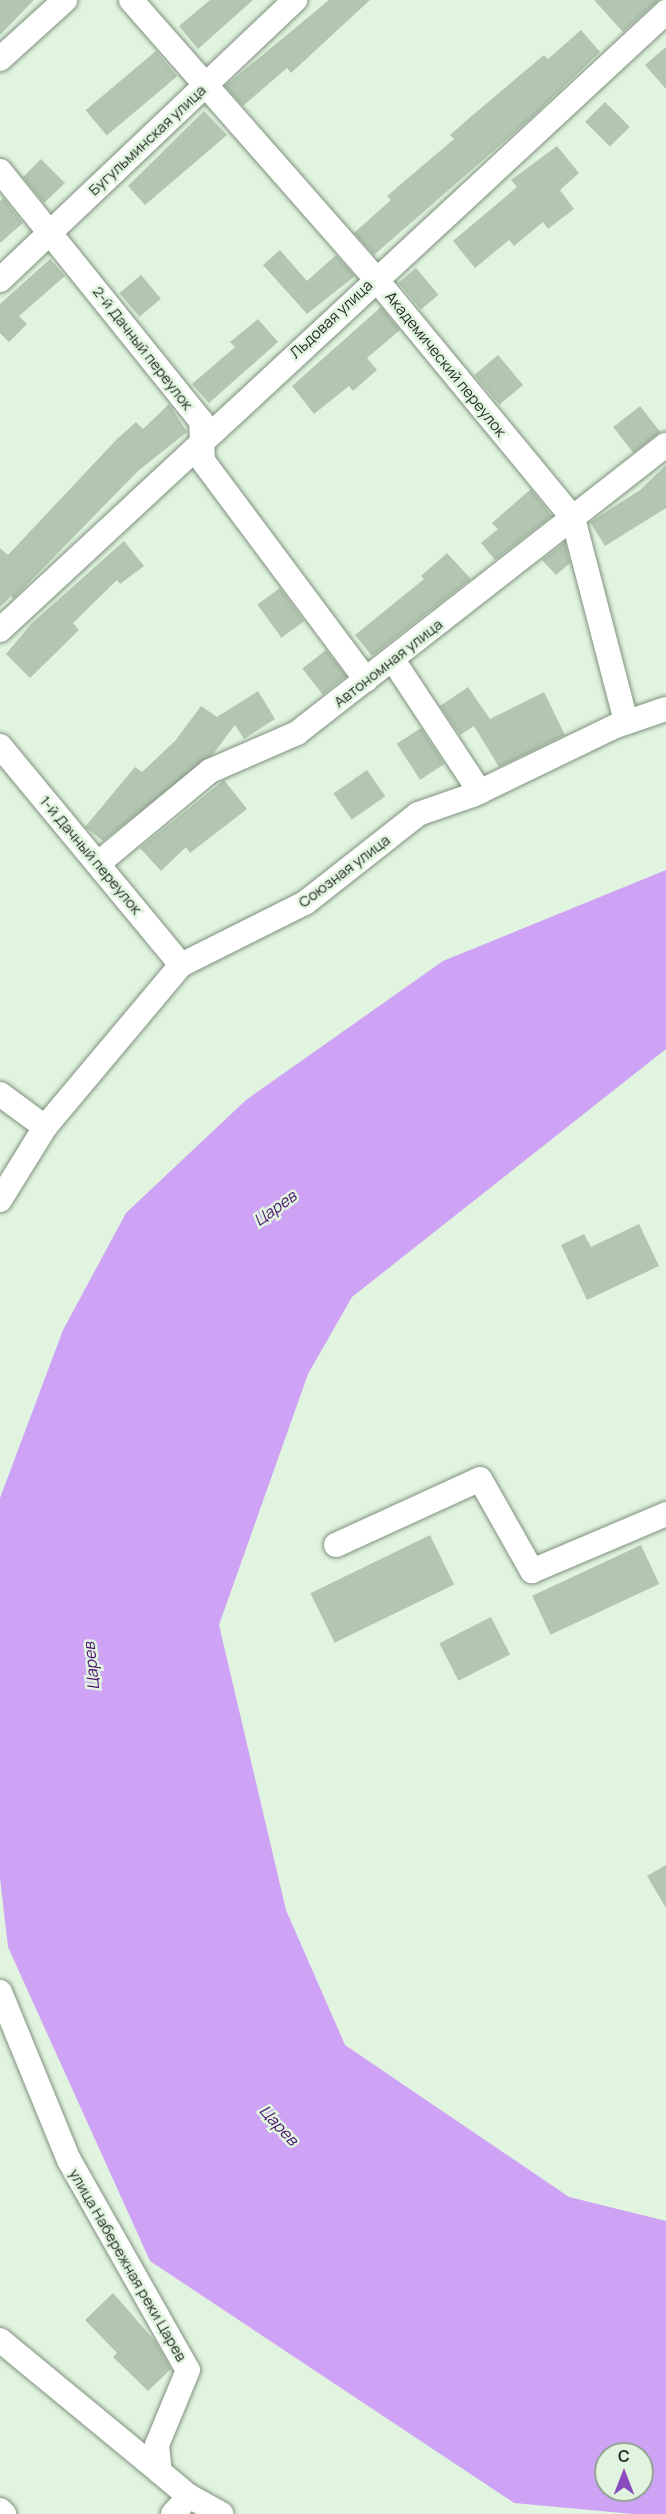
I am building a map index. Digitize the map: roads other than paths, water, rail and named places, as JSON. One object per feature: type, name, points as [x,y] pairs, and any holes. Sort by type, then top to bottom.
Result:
[{"type":"street","points":[[0,59],[66,0]]},
{"type":"street","name":"Академический переулок","points":[[131,0],[375,278],[573,518],[626,722]]},
{"type":"street","name":"Бугульминская улица","points":[[0,280],[295,0]]},
{"type":"street","name":"Льдовая улица","points":[[0,630],[375,278],[666,12]]},
{"type":"street","name":"2-й Дачный переулок","points":[[0,171],[51,231],[201,421],[202,461],[366,680]]},
{"type":"street","name":"Автономная улица","points":[[99,862],[210,771],[297,733],[666,445]]},
{"type":"street","points":[[393,660],[480,792]]},
{"type":"street","name":"Союзная улица","points":[[0,1200],[45,1127],[181,965],[305,903],[418,814],[480,792],[626,722],[666,709]]},
{"type":"street","name":"1-й Дачный переулок","points":[[0,746],[99,862],[181,965]]},
{"type":"street","points":[[0,1094],[45,1127]]},
{"type":"street","points":[[336,1545],[480,1479],[532,1571],[666,1514]]},
{"type":"street","name":"улица Набережная реки Царев","points":[[0,1992],[69,2160],[188,2370],[157,2445],[160,2472]]},
{"type":"street","points":[[0,2340],[189,2496],[221,2514]]},
{"type":"street","points":[[173,2514],[189,2496]]},
{"type":"street","points":[[0,2510],[4,2514]]},
{"type":"water","name":"Царев","points":[[666,870],[666,1049],[352,1297],[308,1374],[219,1625],[286,1910],[345,2045],[569,2197],[666,2221],[666,2514],[633,2514],[514,2503],[150,2261],[8,1947],[0,1878],[0,1498],[63,1330],[126,1213],[246,1100],[443,961]]}]
